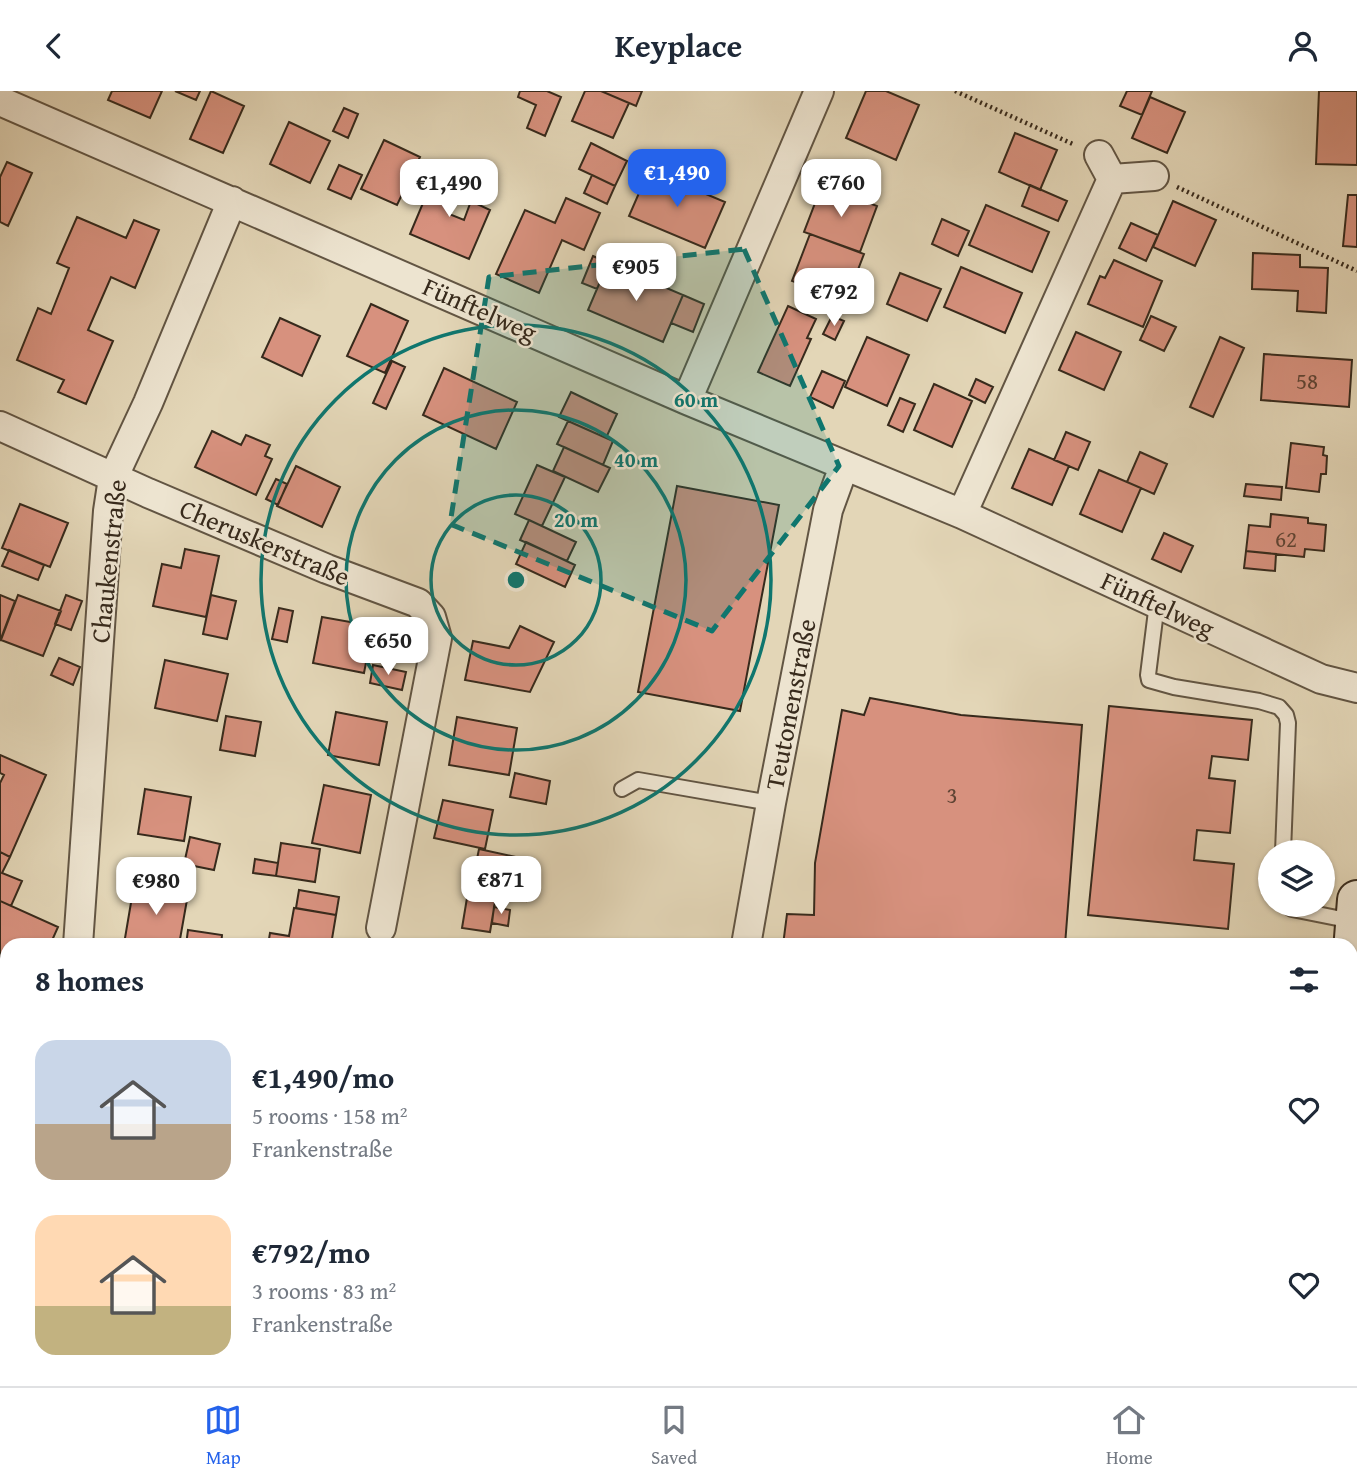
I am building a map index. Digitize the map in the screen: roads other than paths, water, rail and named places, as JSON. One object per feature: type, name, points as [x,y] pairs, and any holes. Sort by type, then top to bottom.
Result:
[{"type":"street","points":[[687,400],[819,91]]},
{"type":"street","name":"Fünftelweg","points":[[0,101],[687,400],[962,514],[1321,679],[1357,688]]},
{"type":"street","points":[[962,514],[1105,167],[1154,176]]},
{"type":"street","name":"Chaukenstraße","points":[[78,938],[107,525],[113,478],[148,403],[232,201]]},
{"type":"street","name":"Cheruskerstraße","points":[[0,426],[113,478],[327,569],[418,603],[431,617],[437,638],[381,928]]},
{"type":"street","name":"Teutonenstraße","points":[[747,938],[828,510],[844,466]]},
{"type":"street","points":[[1354,938],[1356,911]]},
{"type":"lane","points":[[1157,603],[1149,680],[1174,687],[1259,701],[1279,707],[1286,715],[1288,723],[1283,840]]},
{"type":"lane","points":[[622,789],[638,780],[771,803]]},
{"type":"lane","points":[[1335,910],[1356,911]]}]
